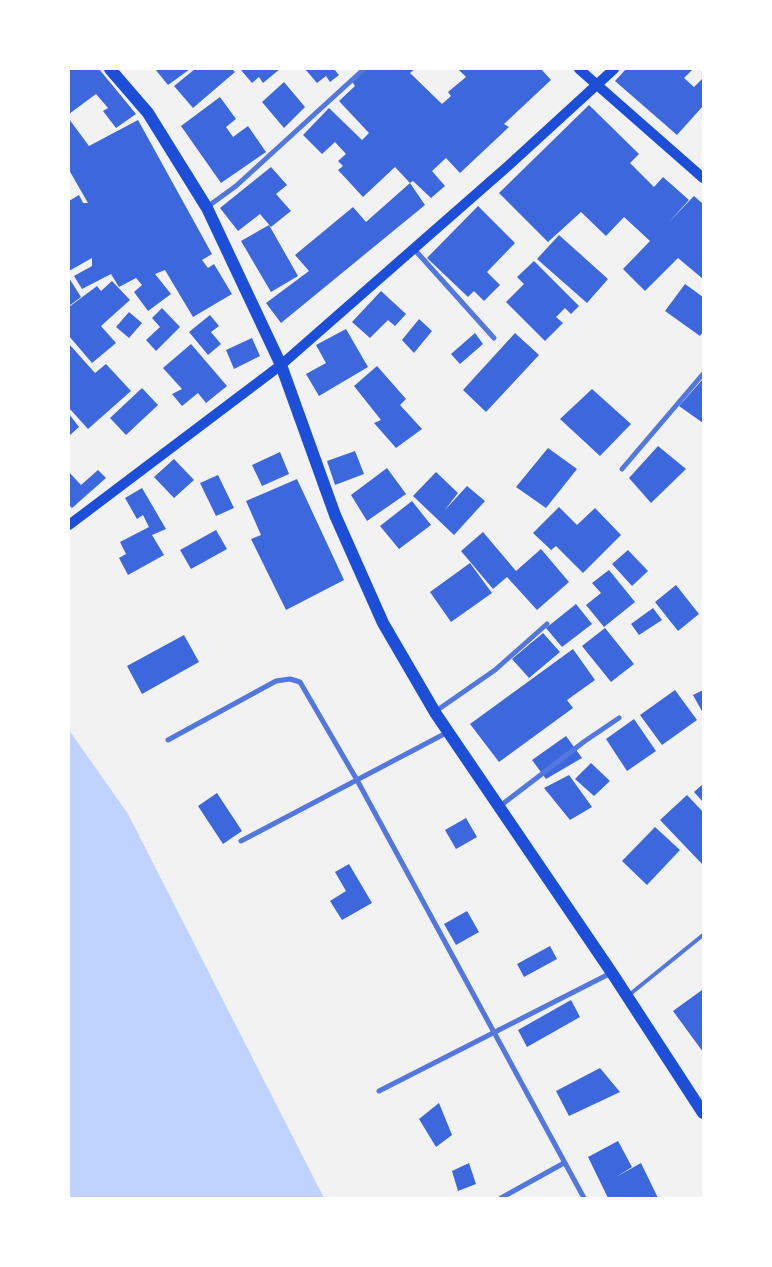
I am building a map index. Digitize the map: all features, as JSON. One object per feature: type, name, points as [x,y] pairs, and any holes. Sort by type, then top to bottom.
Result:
[{"type":"main road","points":[[110,69],[148,113],[207,208],[281,365],[335,515],[379,614],[436,711],[498,808],[612,973],[703,1113]]},
{"type":"main road","points":[[579,69],[703,178]]},
{"type":"main road","points":[[69,525],[281,365],[614,69]]},
{"type":"street","points":[[207,208],[243,180],[364,69]]},
{"type":"street","points":[[413,248],[494,338]]},
{"type":"street","points":[[622,469],[703,374]]},
{"type":"street","points":[[436,711],[495,670],[547,624]]},
{"type":"street","points":[[168,740],[276,681],[290,679],[300,682],[357,780],[493,1034],[584,1198]]},
{"type":"street","points":[[498,808],[619,718]]},
{"type":"street","points":[[241,841],[449,732]]},
{"type":"street","points":[[379,1091],[612,973]]},
{"type":"street","points":[[501,1198],[564,1163]]},
{"type":"lane","points":[[626,997],[703,935]]},
{"type":"water","points":[[69,730],[128,814],[324,1198],[69,1198]]},
{"type":"building","points":[[69,69],[99,69],[136,114],[116,128],[103,111],[108,108],[96,94],[69,114]]},
{"type":"building","points":[[155,69],[190,69],[168,85]]},
{"type":"building","points":[[195,69],[232,69],[235,72],[193,108],[174,86]]},
{"type":"building","points":[[242,69],[280,69],[263,83],[259,77],[252,83]]},
{"type":"building","points":[[305,69],[334,69],[339,75],[330,82],[326,76],[317,83]]},
{"type":"building","points":[[362,69],[415,69],[410,73],[442,104],[451,96],[448,92],[466,77],[458,69],[541,69],[551,80],[504,124],[509,127],[460,173],[446,158],[432,171],[445,186],[431,198],[413,181],[410,183],[395,167],[363,197],[338,170],[343,166],[338,161],[346,154],[335,142],[322,154],[303,135],[329,108],[362,140],[369,133],[339,101],[355,86],[351,80]]},
{"type":"building","points":[[626,69],[693,69],[684,78],[694,87],[703,78],[703,106],[677,135],[615,81]]},
{"type":"building","points":[[284,82],[305,107],[284,128],[262,102]]},
{"type":"building","points":[[220,97],[236,119],[226,127],[233,137],[248,126],[266,152],[221,183],[181,126]]},
{"type":"building","points":[[589,105],[639,154],[630,163],[654,187],[663,177],[689,200],[668,223],[694,196],[703,204],[703,279],[678,258],[645,291],[623,269],[650,241],[624,217],[606,236],[581,212],[548,242],[499,193]]},
{"type":"building","points":[[69,119],[89,146],[138,120],[212,254],[202,260],[208,268],[214,264],[232,294],[193,317],[165,270],[155,274],[171,294],[148,311],[134,292],[142,285],[136,278],[119,287],[111,274],[82,289],[74,276],[92,266],[92,258],[69,271],[69,201],[79,195],[83,203],[88,203],[69,170]]},
{"type":"building","points":[[271,167],[287,185],[276,194],[291,211],[271,227],[260,214],[238,231],[220,208]]},
{"type":"building","points":[[410,183],[425,205],[281,323],[266,303],[309,271],[295,255],[353,207],[366,222]]},
{"type":"building","points":[[478,206],[515,243],[487,272],[500,285],[484,301],[474,291],[468,297],[427,258]]},
{"type":"building","points":[[269,225],[298,276],[271,292],[241,241]]},
{"type":"building","points":[[559,235],[608,279],[587,303],[537,259]]},
{"type":"building","points":[[534,261],[579,306],[571,314],[565,308],[556,317],[563,323],[545,341],[506,302],[524,284],[517,277]]},
{"type":"building","points":[[69,278],[81,297],[69,306]]},
{"type":"building","points":[[112,281],[130,300],[101,326],[116,343],[92,363],[69,336],[69,307],[97,286],[101,291]]},
{"type":"building","points":[[685,284],[703,297],[703,332],[700,336],[665,311]]},
{"type":"building","points":[[381,291],[406,314],[395,326],[388,320],[370,338],[352,322]]},
{"type":"building","points":[[162,308],[180,327],[156,351],[146,340],[160,327],[152,318]]},
{"type":"building","points":[[129,312],[142,323],[129,338],[116,327]]},
{"type":"building","points":[[210,315],[219,326],[211,332],[221,344],[208,355],[189,332]]},
{"type":"building","points":[[419,319],[432,331],[414,353],[402,340]]},
{"type":"building","points":[[346,329],[368,367],[319,396],[306,374],[326,363],[316,345]]},
{"type":"building","points":[[475,333],[483,344],[460,364],[451,354]]},
{"type":"building","points":[[515,333],[539,355],[486,412],[463,390]]},
{"type":"building","points":[[252,338],[260,356],[234,369],[226,350]]},
{"type":"building","points":[[69,344],[95,373],[106,364],[131,391],[88,429],[69,408]]},
{"type":"building","points":[[191,344],[227,386],[206,403],[198,393],[182,406],[172,394],[182,389],[163,368]]},
{"type":"building","points":[[377,366],[406,399],[400,405],[422,429],[396,448],[374,423],[381,420],[354,386]]},
{"type":"building","points":[[703,379],[703,423],[679,406]]},
{"type":"building","points":[[142,388],[158,405],[126,435],[110,418]]},
{"type":"building","points":[[592,389],[631,424],[600,456],[560,419]]},
{"type":"building","points":[[69,414],[79,427],[69,436]]},
{"type":"building","points":[[658,446],[686,469],[651,503],[629,478]]},
{"type":"building","points":[[548,448],[577,469],[546,508],[516,487]]},
{"type":"building","points":[[355,451],[364,474],[335,485],[327,461]]},
{"type":"building","points":[[280,452],[289,474],[262,486],[252,465]]},
{"type":"building","points":[[174,459],[194,480],[174,498],[154,477]]},
{"type":"building","points":[[387,468],[406,494],[367,521],[351,495]]},
{"type":"building","points":[[98,470],[106,478],[72,508],[69,505],[69,472],[81,485]]},
{"type":"building","points":[[436,472],[458,493],[444,511],[467,486],[485,501],[454,535],[413,496]]},
{"type":"building","points":[[218,475],[234,508],[216,516],[200,483]]},
{"type":"building","points":[[297,479],[344,580],[286,610],[251,539],[261,535],[246,501]]},
{"type":"building","points":[[142,488],[166,529],[152,535],[164,555],[128,575],[119,558],[126,554],[120,542],[149,527],[143,515],[137,519],[125,498]]},
{"type":"building","points":[[412,501],[431,525],[399,549],[380,526]]},
{"type":"building","points":[[559,507],[577,525],[595,508],[621,535],[583,573],[556,546],[551,550],[533,533]]},
{"type":"building","points":[[216,530],[227,549],[191,569],[180,550]]},
{"type":"building","points":[[483,532],[516,571],[541,549],[569,582],[537,610],[507,577],[493,589],[461,551]]},
{"type":"building","points":[[628,550],[648,571],[632,586],[612,564]]},
{"type":"building","points":[[470,563],[492,593],[451,622],[430,592]]},
{"type":"building","points":[[609,570],[635,602],[604,627],[586,605],[601,593],[592,583]]},
{"type":"building","points":[[676,585],[699,614],[678,631],[655,602]]},
{"type":"building","points":[[576,604],[592,624],[562,647],[546,628]]},
{"type":"building","points":[[653,608],[662,620],[639,635],[631,624]]},
{"type":"building","points":[[605,628],[634,664],[611,682],[582,646]]},
{"type":"building","points":[[543,633],[560,652],[529,678],[512,659]]},
{"type":"building","points":[[184,635],[199,662],[142,694],[127,666]]},
{"type":"building","points":[[573,649],[595,680],[567,700],[573,708],[499,762],[470,724]]},
{"type":"building","points":[[675,690],[697,720],[662,745],[640,715]]},
{"type":"building","points":[[703,690],[703,713],[693,695]]},
{"type":"building","points":[[634,719],[656,751],[627,771],[606,739]]},
{"type":"building","points":[[566,736],[582,758],[546,779],[532,760]]},
{"type":"building","points":[[591,763],[610,781],[594,796],[575,779]]},
{"type":"building","points":[[569,775],[592,807],[570,820],[544,788]]},
{"type":"building","points":[[703,784],[703,802],[694,792]]},
{"type":"building","points":[[217,793],[242,831],[223,844],[198,806]]},
{"type":"building","points":[[687,795],[703,812],[703,865],[660,820]]},
{"type":"building","points":[[466,818],[477,837],[456,849],[445,830]]},
{"type":"building","points":[[655,827],[680,850],[647,885],[622,861]]},
{"type":"building","points":[[349,864],[372,903],[342,920],[330,901],[346,891],[335,872]]},
{"type":"building","points":[[467,911],[479,932],[456,945],[444,924]]},
{"type":"building","points":[[550,946],[557,959],[524,977],[517,964]]},
{"type":"building","points":[[702,990],[703,992],[703,1052],[673,1011]]},
{"type":"building","points":[[571,1000],[580,1017],[527,1047],[518,1030]]},
{"type":"building","points":[[600,1068],[620,1092],[569,1116],[556,1091]]},
{"type":"building","points":[[439,1103],[452,1135],[436,1147],[419,1119]]},
{"type":"building","points":[[618,1141],[632,1167],[616,1177],[641,1163],[658,1198],[608,1198],[588,1157]]},
{"type":"building","points":[[469,1163],[476,1184],[458,1191],[452,1171]]}]
